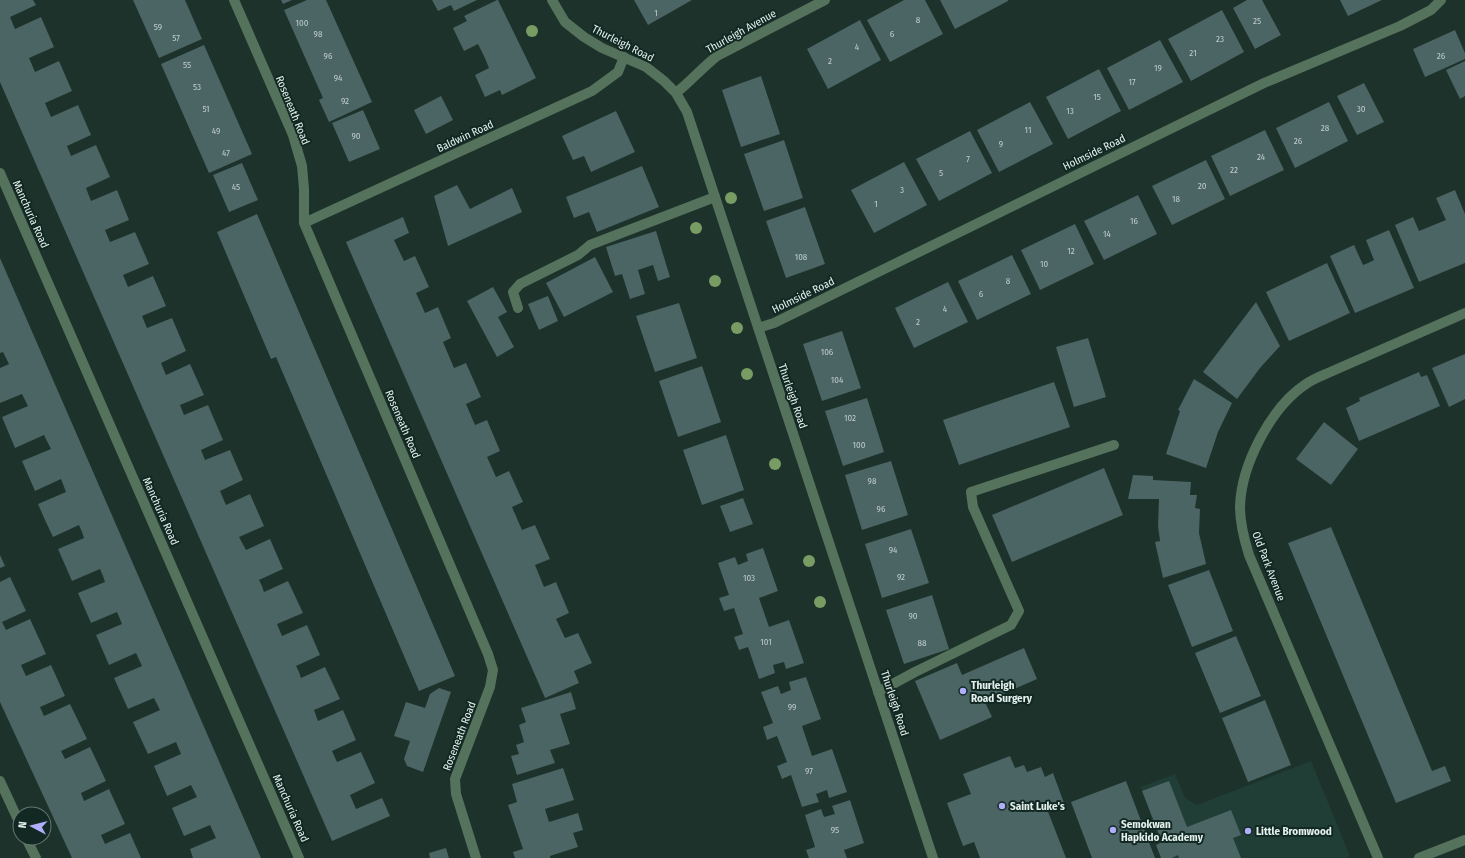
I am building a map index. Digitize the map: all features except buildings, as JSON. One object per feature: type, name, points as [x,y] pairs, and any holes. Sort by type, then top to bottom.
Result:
[{"type":"street","name":"Roseneath Road","points":[[234,0],[293,135],[302,166],[304,223],[488,654],[492,670],[490,687],[455,779],[456,794],[476,858]]},
{"type":"street","name":"Thurleigh Road","points":[[552,0],[565,22],[584,37],[602,48],[646,67],[664,81],[676,93],[687,112],[933,858]]},
{"type":"street","name":"Thurleigh Avenue","points":[[676,93],[690,82],[703,67],[717,56],[825,0]]},
{"type":"street","name":"Holmside Road","points":[[758,328],[774,323],[1264,83],[1400,26],[1431,10],[1441,0]]},
{"type":"street","name":"Baldwin Road","points":[[304,223],[592,91],[618,72],[624,57]]},
{"type":"street","name":"Manchuria Road","points":[[0,173],[299,858]]},
{"type":"street","points":[[518,308],[514,292],[520,284],[578,255],[590,245],[715,197]]},
{"type":"street","name":"Old Park Avenue","points":[[1378,858],[1249,555],[1242,531],[1240,507],[1243,488],[1249,461],[1259,441],[1289,399],[1306,384],[1465,313]]},
{"type":"street","points":[[878,692],[915,672],[1011,625],[1019,611],[973,507],[971,492],[1114,445]]},
{"type":"street","points":[[0,781],[12,807]]},
{"type":"street","points":[[1419,858],[1465,840]]},
{"type":"street","points":[[30,846],[36,858]]},
{"type":"shaded area","name":"Little Bromwood","points":[[1311,761],[1350,856],[1346,858],[1166,858],[1141,787],[1175,774],[1185,798],[1197,805]]},
{"type":"place","name":"Thurleigh Road Surgery","points":[[963,691]]},
{"type":"place","name":"Saint Luke's","points":[[1002,806]]},
{"type":"place","name":"Semokwan Hapkido Academy","points":[[1113,830]]},
{"type":"place","name":"Little Bromwood","points":[[1248,831]]}]
